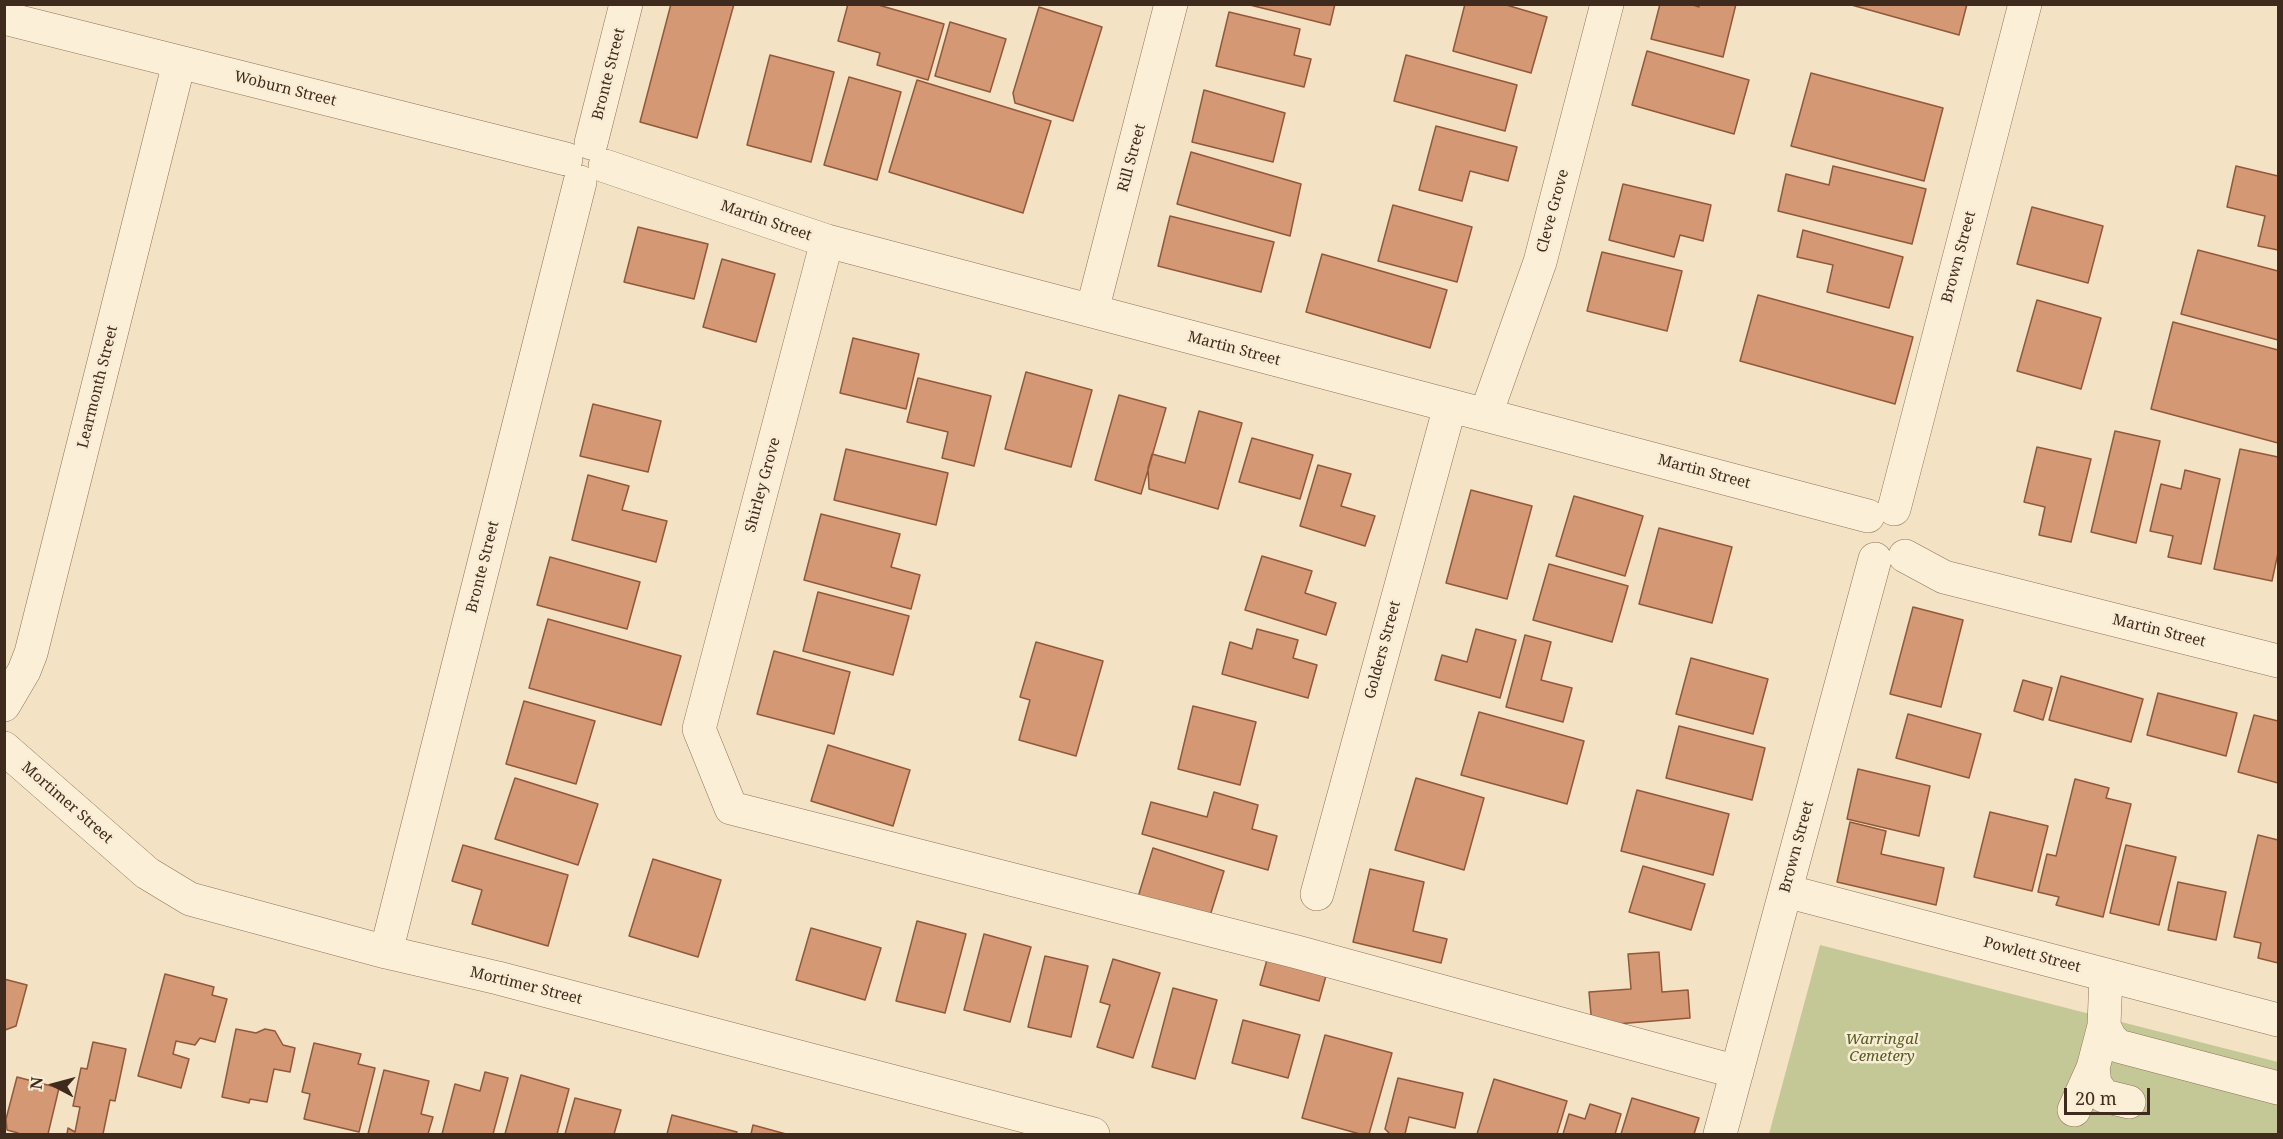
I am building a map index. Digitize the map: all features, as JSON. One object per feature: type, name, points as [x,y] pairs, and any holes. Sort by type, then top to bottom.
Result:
[{"type":"street","name":"Bronte Street","points":[[386,952],[626,4]]},
{"type":"street","name":"Rill Street","points":[[1092,311],[1172,4]]},
{"type":"street","name":"Cleve Grove","points":[[1486,414],[1540,262],[1606,4]]},
{"type":"street","name":"Brown Street","points":[[1881,512],[2025,4]]},
{"type":"street","name":"Woburn Street","points":[[4,18],[585,162]]},
{"type":"street","name":"Learmonth Street","points":[[4,705],[24,671],[31,653],[179,63]]},
{"type":"street","name":"Martin Street","points":[[585,162],[827,241],[1450,406],[1881,512]]},
{"type":"street","name":"Shirley Grove","points":[[827,241],[699,729],[731,808],[1297,952],[1737,1072]]},
{"type":"street","name":"Golders Street","points":[[1317,894],[1450,406]]},
{"type":"street","points":[[1881,512],[1908,518],[1914,533],[1914,542],[1890,557],[1864,548],[1861,540],[1863,524],[1881,512]]},
{"type":"street","name":"Martin Street","points":[[1890,557],[1944,577],[2278,661]]},
{"type":"street","name":"Brown Street","points":[[1720,1134],[1786,891],[1890,557]]},
{"type":"street","name":"Mortimer Street","points":[[4,748],[147,873],[170,889],[211,907],[498,978],[1093,1134]]},
{"type":"street","name":"Powlett Street","points":[[1786,891],[2278,1020]]},
{"type":"street","points":[[2074,1110],[2093,1068],[2104,1026],[2106,975]]},
{"type":"street","points":[[2104,1026],[2110,1038],[2118,1046],[2278,1088]]},
{"type":"street","points":[[2093,1068],[2095,1084],[2104,1096],[2129,1102]]},
{"type":"green space","name":"Warringal Cemetery","points":[[1820,945],[2278,1062],[2278,1134],[1769,1134]]},
{"type":"building","points":[[671,4],[734,4],[697,138],[640,122]]},
{"type":"building","points":[[848,4],[875,4],[944,24],[928,80],[877,65],[880,53],[838,41]]},
{"type":"building","points":[[1246,4],[1335,4],[1330,25]]},
{"type":"building","points":[[1465,4],[1503,4],[1547,17],[1531,73],[1453,51]]},
{"type":"building","points":[[1660,4],[1690,4],[1699,7],[1699,4],[1736,4],[1723,57],[1651,39]]},
{"type":"building","points":[[1848,4],[1967,4],[1959,35]]},
{"type":"building","points":[[1039,7],[1102,27],[1073,121],[1015,103],[1013,93]]},
{"type":"building","points":[[1229,12],[1300,29],[1294,55],[1311,59],[1304,87],[1216,66]]},
{"type":"building","points":[[950,22],[1006,39],[990,92],[935,76]]},
{"type":"building","points":[[1647,51],[1749,80],[1734,134],[1632,105]]},
{"type":"building","points":[[770,55],[834,72],[811,162],[747,145]]},
{"type":"building","points":[[1406,55],[1517,85],[1505,131],[1394,101]]},
{"type":"building","points":[[1811,73],[1943,108],[1924,181],[1791,146]]},
{"type":"building","points":[[849,77],[901,92],[877,180],[824,165]]},
{"type":"building","points":[[917,80],[1051,121],[1023,213],[889,172]]},
{"type":"building","points":[[1204,90],[1285,113],[1273,162],[1192,142]]},
{"type":"building","points":[[1436,126],[1517,147],[1508,181],[1470,171],[1462,201],[1419,190]]},
{"type":"building","points":[[1191,152],[1301,184],[1290,236],[1177,204]]},
{"type":"building","points":[[1833,166],[1926,189],[1912,244],[1778,211],[1786,174],[1829,185]]},
{"type":"building","points":[[2236,166],[2278,176],[2278,250],[2258,246],[2265,216],[2227,207]]},
{"type":"building","points":[[1623,184],[1711,205],[1703,241],[1680,235],[1674,257],[1609,240]]},
{"type":"building","points":[[1393,205],[1472,227],[1457,282],[1378,261]]},
{"type":"building","points":[[2032,207],[2103,226],[2088,283],[2017,264]]},
{"type":"building","points":[[1170,216],[1274,242],[1261,292],[1158,266]]},
{"type":"building","points":[[638,227],[708,244],[694,299],[624,282]]},
{"type":"building","points":[[1803,230],[1903,257],[1889,308],[1827,292],[1833,265],[1797,257]]},
{"type":"building","points":[[2198,250],[2278,271],[2278,340],[2181,314]]},
{"type":"building","points":[[1602,252],[1682,271],[1667,331],[1587,311]]},
{"type":"building","points":[[1322,254],[1447,290],[1430,348],[1306,312]]},
{"type":"building","points":[[722,259],[775,274],[756,342],[703,327]]},
{"type":"building","points":[[1758,295],[1913,337],[1895,404],[1740,361]]},
{"type":"building","points":[[2037,300],[2101,318],[2081,389],[2017,371]]},
{"type":"building","points":[[2173,322],[2278,350],[2278,443],[2151,409]]},
{"type":"building","points":[[853,338],[919,354],[906,409],[840,393]]},
{"type":"building","points":[[1026,372],[1092,390],[1071,467],[1005,449]]},
{"type":"building","points":[[918,378],[991,396],[974,466],[942,458],[948,432],[907,422]]},
{"type":"building","points":[[1119,395],[1166,408],[1141,494],[1095,480]]},
{"type":"building","points":[[593,404],[661,421],[648,472],[580,456]]},
{"type":"building","points":[[1199,411],[1242,423],[1218,509],[1149,489],[1148,468],[1152,454],[1185,463]]},
{"type":"building","points":[[2115,431],[2160,441],[2136,543],[2091,532]]},
{"type":"building","points":[[1252,438],[1313,455],[1300,499],[1239,482]]},
{"type":"building","points":[[2037,447],[2091,459],[2071,542],[2039,535],[2045,507],[2024,502]]},
{"type":"building","points":[[846,449],[948,473],[936,525],[834,500]]},
{"type":"building","points":[[2240,449],[2278,457],[2278,553],[2272,581],[2214,569]]},
{"type":"building","points":[[1318,465],[1351,474],[1341,506],[1375,516],[1365,546],[1300,526]]},
{"type":"building","points":[[2185,470],[2220,479],[2201,564],[2168,557],[2173,536],[2150,531],[2161,484],[2181,489]]},
{"type":"building","points":[[588,475],[629,486],[622,510],[667,521],[656,562],[572,540]]},
{"type":"building","points":[[1471,490],[1532,506],[1507,599],[1446,583]]},
{"type":"building","points":[[1574,496],[1643,516],[1625,576],[1556,556]]},
{"type":"building","points":[[821,514],[900,534],[891,567],[920,575],[911,609],[804,580]]},
{"type":"building","points":[[1659,528],[1732,547],[1712,623],[1639,604]]},
{"type":"building","points":[[1262,556],[1312,571],[1305,593],[1336,603],[1326,635],[1245,610]]},
{"type":"building","points":[[550,557],[640,582],[627,629],[537,605]]},
{"type":"building","points":[[1549,564],[1628,586],[1612,642],[1533,620]]},
{"type":"building","points":[[818,592],[909,616],[893,675],[803,651]]},
{"type":"building","points":[[1913,607],[1963,620],[1941,707],[1890,694]]},
{"type":"building","points":[[548,619],[681,656],[661,725],[529,688]]},
{"type":"building","points":[[1257,629],[1298,640],[1293,658],[1317,665],[1308,698],[1222,674],[1230,642],[1252,649]]},
{"type":"building","points":[[1476,629],[1516,640],[1500,698],[1435,680],[1442,655],[1467,662]]},
{"type":"building","points":[[1525,635],[1551,642],[1541,680],[1572,688],[1563,722],[1506,707]]},
{"type":"building","points":[[1036,642],[1103,661],[1076,756],[1019,740],[1030,700],[1020,697]]},
{"type":"building","points":[[774,651],[850,672],[834,734],[757,714]]},
{"type":"building","points":[[1691,658],[1768,679],[1753,734],[1676,714]]},
{"type":"building","points":[[2061,676],[2143,699],[2131,742],[2049,720]]},
{"type":"building","points":[[2023,680],[2052,688],[2043,720],[2014,711]]},
{"type":"building","points":[[2158,693],[2237,713],[2226,756],[2147,735]]},
{"type":"building","points":[[524,701],[595,721],[576,784],[506,764]]},
{"type":"building","points":[[1193,706],[1256,722],[1240,785],[1178,769]]},
{"type":"building","points":[[1479,712],[1584,741],[1567,804],[1461,775]]},
{"type":"building","points":[[1908,714],[1981,734],[1969,778],[1896,758]]},
{"type":"building","points":[[2254,715],[2278,721],[2278,783],[2238,772]]},
{"type":"building","points":[[1679,726],[1765,748],[1752,800],[1666,778]]},
{"type":"building","points":[[828,745],[910,770],[893,826],[811,801]]},
{"type":"building","points":[[1858,769],[1930,786],[1919,836],[1847,819]]},
{"type":"building","points":[[515,778],[598,804],[578,865],[495,839]]},
{"type":"building","points":[[1416,778],[1484,798],[1464,870],[1395,850]]},
{"type":"building","points":[[2075,779],[2109,788],[2106,798],[2131,804],[2103,917],[2056,905],[2059,897],[2038,892],[2047,854],[2056,856]]},
{"type":"building","points":[[1637,790],[1729,814],[1713,875],[1621,851]]},
{"type":"building","points":[[1214,792],[1258,805],[1252,829],[1277,836],[1268,870],[1142,834],[1151,802],[1207,817]]},
{"type":"building","points":[[1990,812],[2048,826],[2032,891],[1974,877]]},
{"type":"building","points":[[1850,822],[1886,831],[1881,854],[1944,868],[1936,905],[1837,882]]},
{"type":"building","points":[[2258,835],[2278,840],[2278,963],[2258,958],[2261,943],[2234,937]]},
{"type":"building","points":[[463,845],[568,875],[548,946],[472,924],[482,890],[452,881]]},
{"type":"building","points":[[2126,845],[2176,857],[2159,925],[2110,913]]},
{"type":"building","points":[[1153,848],[1224,871],[1209,919],[1138,897]]},
{"type":"building","points":[[653,859],[721,880],[698,957],[629,936]]},
{"type":"building","points":[[1643,866],[1705,884],[1691,930],[1629,912]]},
{"type":"building","points":[[1370,869],[1424,882],[1413,931],[1447,939],[1441,963],[1353,942]]},
{"type":"building","points":[[2178,882],[2226,892],[2216,940],[2168,930]]},
{"type":"building","points":[[917,921],[966,934],[945,1013],[896,1001]]},
{"type":"building","points":[[811,928],[881,948],[865,1000],[796,980]]},
{"type":"building","points":[[984,934],[1031,947],[1010,1022],[964,1010]]},
{"type":"building","points":[[1270,949],[1329,965],[1319,1001],[1260,985]]},
{"type":"building","points":[[1659,952],[1662,992],[1688,990],[1690,1018],[1592,1026],[1589,992],[1631,989],[1628,954]]},
{"type":"building","points":[[1045,956],[1088,966],[1071,1037],[1028,1027]]},
{"type":"building","points":[[1113,959],[1160,973],[1133,1058],[1097,1047],[1110,1005],[1100,1002]]},
{"type":"building","points":[[165,974],[214,987],[212,995],[227,999],[215,1042],[200,1038],[195,1045],[176,1041],[173,1054],[189,1059],[181,1088],[138,1076]]},
{"type":"building","points":[[4,979],[27,985],[16,1026],[5,1030]]},
{"type":"building","points":[[1173,988],[1217,1000],[1195,1079],[1152,1067]]},
{"type":"building","points":[[1243,1020],[1300,1035],[1288,1078],[1232,1063]]},
{"type":"building","points":[[236,1029],[256,1033],[265,1029],[275,1031],[283,1045],[295,1048],[290,1072],[274,1069],[267,1102],[250,1099],[249,1103],[222,1097]]},
{"type":"building","points":[[1325,1035],[1392,1053],[1369,1134],[1360,1134],[1302,1118]]},
{"type":"building","points":[[93,1042],[126,1049],[115,1101],[110,1100],[103,1134],[67,1134],[68,1128],[75,1132],[80,1107],[73,1106],[81,1068],[87,1069]]},
{"type":"building","points":[[314,1043],[361,1054],[358,1064],[375,1068],[359,1132],[304,1119],[310,1094],[302,1092]]},
{"type":"building","points":[[384,1070],[429,1081],[421,1114],[433,1117],[428,1134],[368,1134]]},
{"type":"building","points":[[485,1072],[508,1078],[493,1134],[442,1134],[455,1084],[480,1091]]},
{"type":"building","points":[[521,1075],[569,1089],[557,1134],[505,1134]]},
{"type":"building","points":[[17,1077],[59,1088],[48,1134],[18,1134],[7,1130],[6,1119]]},
{"type":"building","points":[[1398,1078],[1463,1093],[1455,1128],[1409,1117],[1405,1134],[1390,1134],[1385,1129]]},
{"type":"building","points":[[1494,1079],[1567,1101],[1557,1134],[1477,1134]]},
{"type":"building","points":[[575,1098],[621,1110],[614,1134],[565,1134]]},
{"type":"building","points":[[1632,1098],[1699,1118],[1694,1134],[1621,1134]]},
{"type":"building","points":[[1590,1104],[1621,1114],[1615,1134],[1563,1134],[1569,1114],[1585,1119]]},
{"type":"building","points":[[672,1115],[737,1132],[736,1134],[667,1134]]},
{"type":"building","points":[[753,1125],[786,1134],[751,1134]]}]
